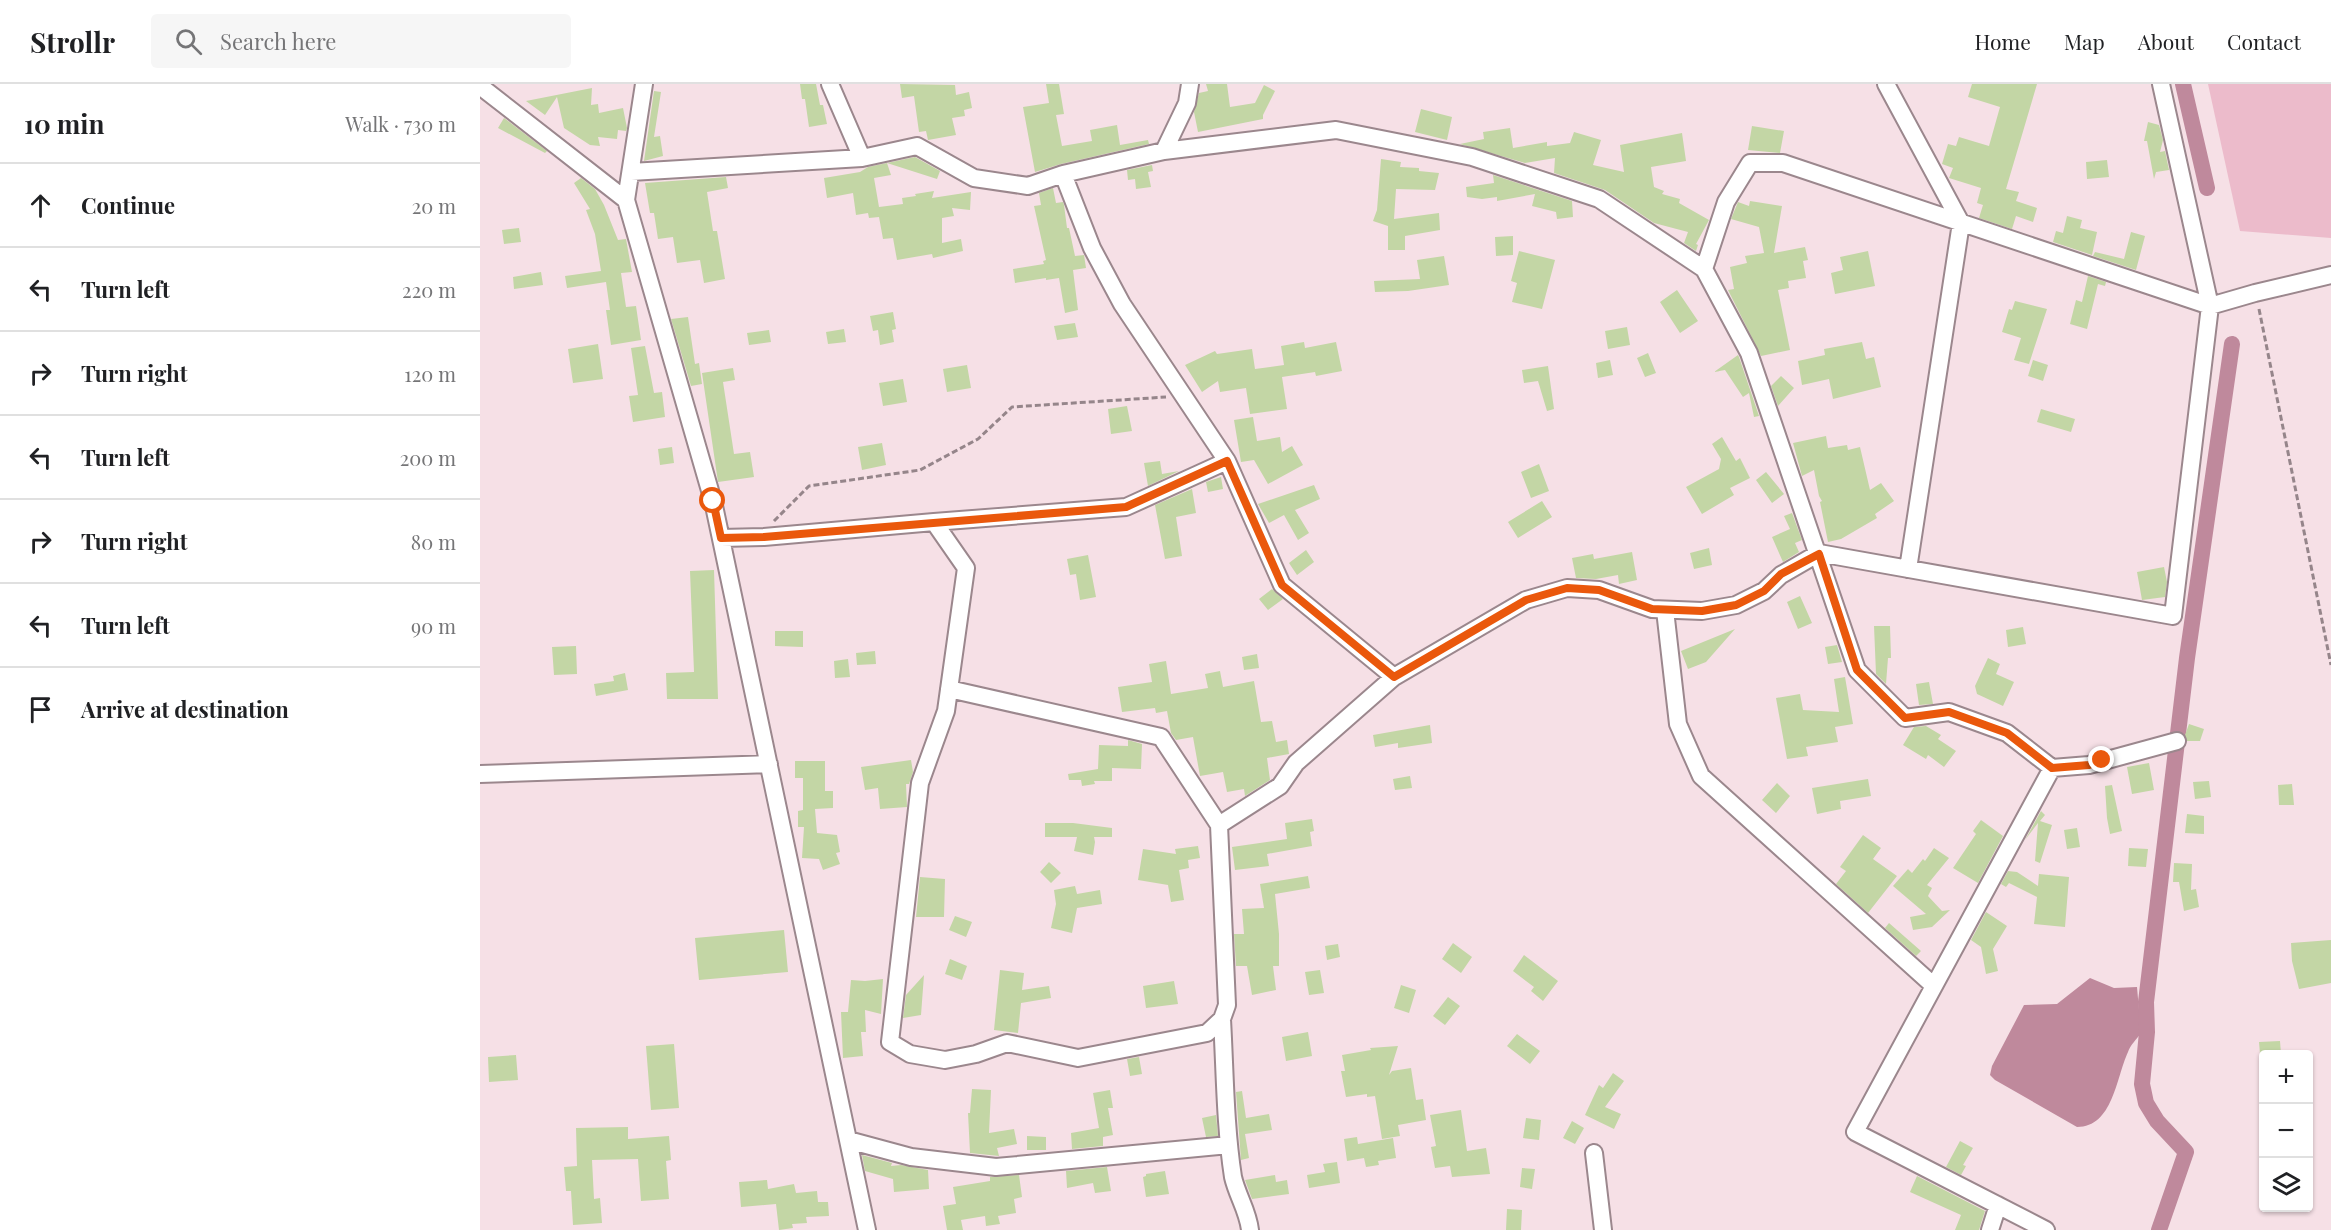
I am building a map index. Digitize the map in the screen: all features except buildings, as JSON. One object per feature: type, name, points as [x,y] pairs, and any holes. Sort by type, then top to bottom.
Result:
[{"type":"street","points":[[644,84],[626,200],[713,501],[867,1230]]},
{"type":"street","points":[[830,84],[862,158]]},
{"type":"street","points":[[1164,151],[1187,104],[1190,84]]},
{"type":"street","points":[[1886,84],[1961,223],[1908,569]]},
{"type":"street","points":[[1219,825],[1280,786],[1296,764],[1394,677],[1526,600],[1567,588],[1599,590],[1652,609],[1702,611],[1736,605],[1764,591],[1781,574],[1819,554],[2173,616],[2210,306],[2161,84]]},
{"type":"street","points":[[480,86],[626,200]]},
{"type":"street","points":[[631,172],[862,158],[917,146],[974,178],[1028,186],[1063,174],[1164,151],[1336,130],[1472,157],[1599,199],[1704,269],[1749,353],[1857,670],[1905,718],[1949,712],[2007,733],[2052,768],[2089,765],[2177,741]]},
{"type":"street","points":[[1704,269],[1726,202],[1750,163],[1783,163],[2210,306],[2255,292],[2331,275]]},
{"type":"street","points":[[1063,174],[1092,248],[1122,304],[1227,461],[1282,585],[1394,677]]},
{"type":"street","points":[[721,538],[764,537],[1126,507],[1227,461]]},
{"type":"street","points":[[934,522],[966,568],[946,711],[920,783],[890,1042],[910,1054],[945,1060],[976,1054],[1007,1043],[1078,1058],[1207,1033],[1222,1019]]},
{"type":"street","points":[[1665,610],[1678,724],[1701,776],[1934,986]]},
{"type":"street","points":[[949,689],[1161,737],[1219,825],[1227,1005],[1222,1019],[1229,1145],[1234,1181],[1250,1230]]},
{"type":"street","points":[[480,774],[768,764]]},
{"type":"street","points":[[2046,1230],[1856,1132],[2052,768]]},
{"type":"street","points":[[848,1140],[911,1157],[996,1167],[1229,1145]]},
{"type":"street","points":[[1594,1153],[1603,1230]]},
{"type":"street","points":[[1990,1230],[1998,1205]]},
{"type":"path","points":[[2255,292],[2331,665]]},
{"type":"path","points":[[764,537],[768,527],[809,486],[920,470],[978,439],[1012,407],[1183,395]]},
{"type":"shaded area","points":[[2208,84],[2331,84],[2331,238],[2240,231]]},
{"type":"shaded area","points":[[2090,978],[2114,988],[2137,987],[2141,1033],[2129,1049],[2106,1110],[2089,1125],[2077,1127],[1990,1075],[1992,1066],[2024,1005],[2057,1004]]},
{"type":"waterway","points":[[2183,84],[2207,188]]},
{"type":"waterway","points":[[2159,1230],[2186,1152],[2157,1121],[2146,1103],[2142,1084],[2147,1032],[2146,1002],[2187,658],[2232,344]]},
{"type":"route","points":[[713,501],[721,538],[764,537],[1126,507],[1227,461],[1282,585],[1394,677],[1526,600],[1567,588],[1599,590],[1652,609],[1702,611],[1736,605],[1764,591],[1781,574],[1819,554],[1857,670],[1905,718],[1949,712],[2007,733],[2052,768],[2089,765],[2102,760]]}]
